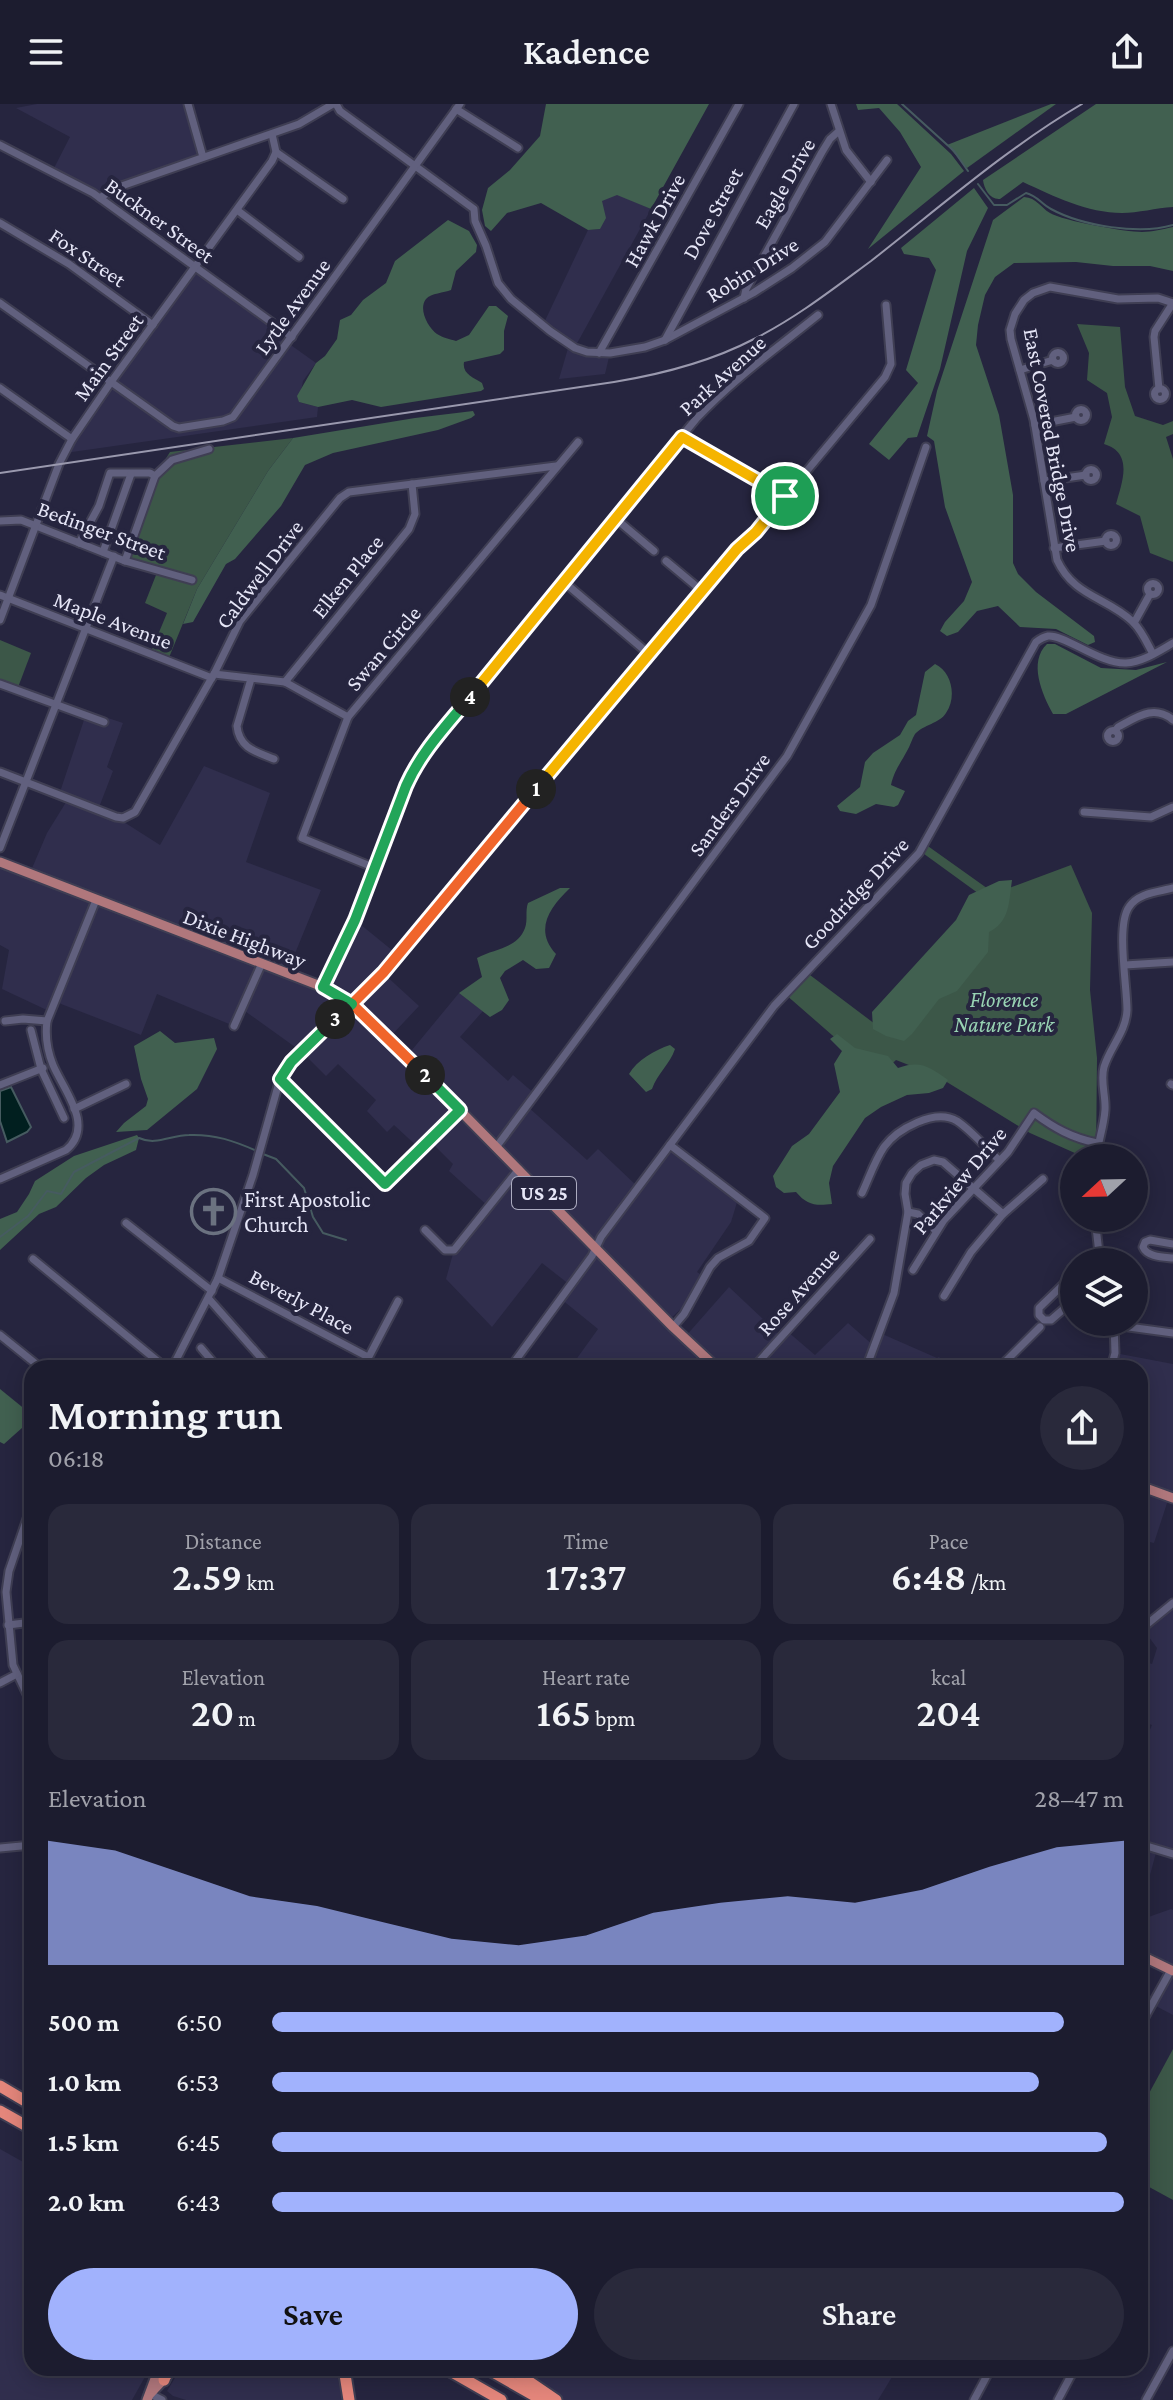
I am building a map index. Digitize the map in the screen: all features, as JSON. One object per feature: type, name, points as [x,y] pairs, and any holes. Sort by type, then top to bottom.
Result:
[{"type":"highway","points":[[0,2085],[24,2092]]},
{"type":"highway","points":[[0,2085],[24,2100]]},
{"type":"highway","points":[[0,2111],[24,2124]]},
{"type":"highway","points":[[345,2376],[349,2400]]},
{"type":"highway","points":[[459,2376],[501,2400]]},
{"type":"highway","points":[[500,2376],[542,2400]]},
{"type":"highway","points":[[521,2376],[556,2400]]},
{"type":"main road","name":"Dixie Highway","points":[[0,862],[323,987],[352,1004],[708,1360]]},
{"type":"main road","points":[[1148,1489],[1173,1498]]},
{"type":"main road","points":[[1148,1959],[1172,1971]]},
{"type":"main road","points":[[148,2397],[156,2376]]},
{"type":"main road","points":[[148,2397],[165,2376]]},
{"type":"street","points":[[188,104],[203,157]]},
{"type":"street","points":[[100,198],[113,189],[299,124],[334,104],[474,209],[475,221],[498,283],[511,299],[569,345],[599,353]]},
{"type":"street","name":"Hawk Drive","points":[[599,353],[739,104]]},
{"type":"street","name":"Dove Street","points":[[665,340],[794,104]]},
{"type":"street","points":[[831,104],[849,155],[871,182]]},
{"type":"street","points":[[458,106],[518,148]]},
{"type":"street","name":"Lytle Avenue","points":[[0,303],[173,426],[179,428],[233,417],[458,106]]},
{"type":"street","name":"Eagle Drive","points":[[744,298],[746,289],[822,152],[839,131]]},
{"type":"street","points":[[272,134],[276,152],[343,199]]},
{"type":"street","name":"Buckner Street","points":[[0,145],[100,198],[292,337]]},
{"type":"street","name":"Main Street","points":[[0,620],[4,597],[72,439],[276,152]]},
{"type":"street","name":"Robin Drive","points":[[599,353],[634,349],[665,340],[744,298],[817,250],[887,160]]},
{"type":"street","points":[[237,210],[299,257]]},
{"type":"street","name":"Fox Street","points":[[0,223],[69,264],[153,325]]},
{"type":"street","name":"East Covered Bridge Drive","points":[[1153,654],[1134,623],[1077,588],[1057,560],[1035,425],[1011,339],[1011,322],[1024,300],[1038,290],[1061,288],[1118,299],[1158,298],[1173,303]]},
{"type":"street","points":[[1159,389],[1154,337],[1173,303]]},
{"type":"street","points":[[173,1360],[218,1278],[253,1175],[280,1079],[291,1062],[383,973],[889,372],[886,305]]},
{"type":"street","name":"Park Avenue","points":[[323,987],[355,920],[411,776],[426,748],[712,401],[818,315]]},
{"type":"street","points":[[1020,370],[1053,360]]},
{"type":"street","points":[[0,388],[72,439]]},
{"type":"street","points":[[1035,425],[1076,417]]},
{"type":"street","points":[[682,437],[785,496]]},
{"type":"street","name":"Swan Circle","points":[[375,868],[302,838],[348,717],[578,442]]},
{"type":"street","name":"Sanders Drive","points":[[497,1146],[787,756],[871,605],[926,447]]},
{"type":"street","points":[[125,561],[155,476],[172,460],[209,449]]},
{"type":"street","name":"Caldwell Drive","points":[[0,772],[116,817],[123,818],[135,812],[247,612],[340,498],[349,492],[556,466]]},
{"type":"street","points":[[79,543],[99,506],[110,473],[150,473],[155,476]]},
{"type":"street","points":[[103,552],[131,474]]},
{"type":"street","points":[[1044,481],[1086,475]]},
{"type":"street","name":"Elken Place","points":[[285,682],[409,529],[415,514],[412,484]]},
{"type":"street","points":[[616,519],[654,551]]},
{"type":"street","name":"Bedinger Street","points":[[0,521],[21,520],[125,561],[192,580]]},
{"type":"street","points":[[1054,548],[1106,541]]},
{"type":"street","points":[[0,848],[114,556]]},
{"type":"street","points":[[666,561],[702,591]]},
{"type":"street","points":[[564,582],[649,654]]},
{"type":"street","points":[[1134,623],[1150,594]]},
{"type":"street","name":"Maple Avenue","points":[[4,597],[213,676],[285,682],[348,717]]},
{"type":"street","name":"Goodridge Drive","points":[[516,1360],[592,1256],[601,1237],[774,1006],[919,853],[1036,642],[1044,637],[1054,637],[1105,660],[1117,662],[1136,661],[1173,643]]},
{"type":"street","points":[[251,679],[237,726],[238,734],[247,747],[274,759]]},
{"type":"street","points":[[0,684],[104,722]]},
{"type":"street","points":[[1115,731],[1147,713],[1162,713],[1173,720]]},
{"type":"street","points":[[1084,812],[1151,817],[1173,807]]},
{"type":"street","points":[[1097,1143],[1105,1107],[1104,1066],[1122,1033],[1127,1015],[1123,922],[1128,908],[1139,898],[1173,888]]},
{"type":"street","points":[[0,1179],[58,1153],[72,1144],[78,1135],[79,1124],[74,1109],[47,1046],[47,1021],[96,900]]},
{"type":"street","points":[[1125,965],[1173,962]]},
{"type":"street","points":[[234,1026],[262,963]]},
{"type":"street","points":[[5,1021],[47,1021]]},
{"type":"street","points":[[31,1030],[41,1069],[64,1118]]},
{"type":"street","points":[[0,1085],[53,1064]]},
{"type":"street","points":[[280,1079],[385,1184],[460,1110]]},
{"type":"street","points":[[74,1109],[126,1084]]},
{"type":"street","name":"Parkview Drive","points":[[913,1270],[936,1231],[1016,1142],[1034,1113],[1053,1128],[1097,1143]]},
{"type":"street","points":[[862,1193],[885,1146],[904,1129],[929,1119],[956,1121],[999,1160]]},
{"type":"street","points":[[670,1145],[765,1218],[749,1241],[718,1258],[710,1267],[684,1314],[673,1327]]},
{"type":"street","points":[[869,1360],[894,1293],[908,1212],[906,1183],[912,1173],[925,1163],[934,1160],[943,1162],[1003,1214]]},
{"type":"street","points":[[425,1230],[445,1250],[457,1248],[519,1169]]},
{"type":"street","points":[[944,1296],[971,1252],[1003,1214],[1043,1179]]},
{"type":"street","points":[[908,1212],[921,1216],[936,1231]]},
{"type":"street","points":[[126,1223],[210,1295],[263,1360]]},
{"type":"street","name":"Rose Avenue","points":[[760,1360],[870,1239]]},
{"type":"street","points":[[1173,1244],[1150,1240],[1143,1247],[1149,1254],[1173,1258]]},
{"type":"street","points":[[33,1259],[159,1360]]},
{"type":"street","name":"Beverly Place","points":[[218,1278],[368,1357]]},
{"type":"street","points":[[1060,1291],[1039,1308],[1039,1315],[1044,1320],[1051,1320],[1060,1312]]},
{"type":"street","points":[[367,1360],[398,1301]]},
{"type":"street","points":[[1007,1360],[1040,1327]]},
{"type":"street","points":[[1148,1329],[1173,1333]]},
{"type":"street","points":[[0,1335],[31,1360]]},
{"type":"street","points":[[1113,1360],[1114,1336]]},
{"type":"street","points":[[201,1348],[211,1360]]},
{"type":"street","points":[[24,1523],[4,1571],[12,1657],[24,1688]]},
{"type":"street","points":[[0,1565],[4,1571]]},
{"type":"street","points":[[1148,1623],[1173,1603]]},
{"type":"street","points":[[8,1625],[24,1623]]},
{"type":"street","points":[[0,1683],[17,1674]]},
{"type":"street","points":[[0,1848],[24,1846]]},
{"type":"street","points":[[1148,1846],[1173,1854]]},
{"type":"street","points":[[1148,2012],[1172,1971]]},
{"type":"street","points":[[1146,2400],[1173,2351]]},
{"type":"street","points":[[974,2400],[987,2376]]},
{"type":"street","points":[[1058,2400],[1071,2376]]},
{"type":"street","points":[[148,2397],[162,2400]]},
{"type":"shaded area","points":[[37,104],[188,104],[203,157],[100,198],[52,172],[70,137],[16,108]]},
{"type":"shaded area","points":[[546,104],[709,104],[651,209],[617,195],[602,201],[606,218],[600,229],[588,230],[541,203],[507,213],[491,231],[485,226],[482,210],[488,188],[510,170],[540,136]]},
{"type":"shaded area","points":[[856,104],[897,104],[951,154],[964,171],[868,249],[921,167],[900,132],[879,108],[858,110]]},
{"type":"shaded area","points":[[1056,104],[967,168],[947,145]]},
{"type":"shaded area","points":[[1096,104],[1173,104],[1173,207],[1128,213],[1096,210],[1071,203],[1023,182],[1000,199],[988,193],[983,180]]},
{"type":"shaded area","points":[[974,188],[988,208],[967,251],[940,369],[917,437],[908,438],[889,460],[869,444],[918,383],[906,370],[936,270],[929,258],[904,254],[901,248]]},
{"type":"shaded area","points":[[617,194],[651,209],[575,347],[610,353],[605,374],[559,379],[569,345],[543,325],[588,230],[600,229],[602,200]]},
{"type":"shaded area","points":[[1024,197],[1057,216],[1095,226],[1142,232],[1173,227],[1173,271],[1150,266],[1076,262],[1014,263],[995,277],[985,295],[978,325],[976,345],[999,415],[1013,495],[1013,563],[1018,574],[1036,592],[1094,636],[1095,642],[1088,645],[1056,629],[1020,627],[998,606],[977,611],[958,632],[947,636],[940,631],[964,601],[972,582],[945,507],[934,441],[927,436],[937,391],[993,220]]},
{"type":"shaded area","points":[[448,220],[469,231],[477,245],[476,252],[456,271],[451,290],[426,299],[424,313],[434,331],[456,341],[469,335],[489,306],[496,306],[508,316],[504,350],[500,354],[464,362],[466,372],[482,383],[484,389],[381,407],[352,400],[318,407],[299,402],[297,396],[316,363],[337,339],[340,320],[351,315],[363,300],[386,283],[395,261]]},
{"type":"shaded area","points":[[196,267],[292,337],[288,343],[316,363],[303,381],[299,402],[318,407],[317,417],[65,453]]},
{"type":"shaded area","points":[[473,411],[475,415],[471,418],[438,430],[333,453],[305,465],[281,506],[235,559],[226,564],[193,622],[183,624],[197,589],[268,471],[293,438]]},
{"type":"shaded area","points":[[1047,644],[1055,644],[1101,668],[1136,670],[1167,662],[1066,714],[1053,714],[1041,688],[1038,669],[1041,651]]},
{"type":"shaded area","points":[[935,664],[949,679],[951,700],[943,716],[915,734],[891,785],[905,791],[898,805],[876,804],[856,814],[840,811],[837,806],[860,787],[865,762],[900,735],[908,721],[916,715],[925,672]]},
{"type":"shaded area","points":[[87,711],[123,723],[107,767],[113,771],[98,810],[116,817],[160,845],[204,766],[270,793],[246,862],[321,890],[287,973],[323,987],[355,920],[398,955],[383,973],[419,1006],[389,1038],[407,1056],[459,993],[483,1011],[460,1037],[508,1081],[513,1075],[535,1094],[527,1106],[587,1160],[598,1149],[638,1187],[670,1145],[738,1199],[731,1222],[697,1272],[700,1274],[684,1306],[668,1321],[685,1337],[729,1287],[781,1336],[787,1331],[815,1355],[848,1323],[874,1346],[880,1333],[942,1360],[576,1360],[598,1329],[561,1299],[570,1285],[542,1263],[492,1327],[446,1279],[454,1250],[489,1207],[449,1171],[453,1164],[430,1141],[420,1149],[394,1125],[387,1132],[367,1111],[376,1100],[338,1064],[326,1076],[302,1052],[242,1009],[234,1026],[157,994],[141,1035],[56,1002],[51,1012],[2,989],[9,950],[0,945],[0,862],[30,873],[47,833],[68,799],[59,795]]},
{"type":"shaded area","points":[[1012,880],[1005,917],[989,932],[988,952],[957,991],[939,999],[904,1041],[873,1029],[872,1012],[956,920],[969,895],[999,881]]},
{"type":"shaded area","points":[[560,888],[570,888],[556,903],[547,920],[546,936],[556,954],[549,968],[536,969],[523,960],[505,971],[500,978],[509,1000],[502,1010],[490,1017],[459,993],[482,977],[477,958],[517,940],[525,928],[528,903]]},
{"type":"shaded area","points":[[160,1031],[175,1043],[214,1038],[217,1049],[197,1089],[147,1130],[116,1132],[146,1106],[148,1099],[134,1046]]},
{"type":"shaded area","points":[[837,1034],[855,1048],[888,1056],[898,1068],[924,1066],[948,1080],[943,1088],[907,1095],[865,1118],[833,1166],[829,1183],[832,1204],[816,1205],[796,1192],[784,1193],[776,1187],[773,1176],[792,1146],[809,1134],[840,1092],[834,1064],[842,1051],[830,1039]]},
{"type":"shaded area","points":[[670,1045],[675,1049],[673,1054],[652,1089],[646,1092],[629,1074],[647,1056]]},
{"type":"shaded area","points":[[11,1087],[31,1127],[7,1142],[0,1121],[0,1091]]},
{"type":"shaded area","points":[[137,1135],[136,1150],[104,1165],[86,1178],[56,1207],[39,1214],[0,1250],[0,1219],[17,1212],[35,1181],[74,1156]]},
{"type":"shaded area","points":[[1115,1353],[1173,1364],[1173,1498],[1169,1497],[1154,1543],[1148,1542],[1148,1360],[1113,1360]]},
{"type":"shaded area","points":[[0,1389],[24,1408],[24,1426],[4,1444],[0,1442]]},
{"type":"shaded area","points":[[1173,1603],[1173,1854],[1157,1849],[1148,1876],[1148,1734],[1152,1725],[1148,1724],[1148,1663],[1152,1664],[1157,1648],[1148,1636],[1148,1624]]},
{"type":"shaded area","points":[[1173,1910],[1173,2015],[1152,2004],[1171,1970],[1148,1959],[1148,1917]]},
{"type":"shaded area","points":[[0,2149],[24,2162],[24,2376],[146,2376],[132,2400],[0,2400]]},
{"type":"shaded area","points":[[176,2376],[338,2376],[342,2400],[186,2400],[167,2391]]},
{"type":"shaded area","points":[[521,2376],[892,2377],[878,2400],[556,2400]]},
{"type":"green space","points":[[1077,324],[1120,327],[1125,387],[1135,416],[1163,425],[1173,421],[1173,434],[1166,437],[1173,459],[1173,562],[1150,553],[1140,516],[1116,504],[1123,478],[1123,461],[1113,448],[1104,444],[1112,417],[1107,393],[1087,380],[1089,353]]},
{"type":"green space","points":[[293,438],[268,471],[197,589],[168,660],[150,654],[167,613],[145,603],[158,570],[125,561],[155,476],[170,452]]},
{"type":"green space","points":[[0,640],[31,653],[17,690],[0,684]]},
{"type":"green space","name":"Florence Nature Park","points":[[925,844],[991,891],[1009,888],[1071,865],[1092,913],[1090,990],[1097,1058],[1096,1144],[1060,1146],[1030,1133],[937,1076],[896,1060],[879,1076],[785,994],[806,972],[875,1024],[982,896],[920,851]]},
{"type":"green space","points":[[1173,2049],[1173,2200],[1148,2186],[1148,2095]]},
{"type":"waterway","points":[[902,104],[954,151],[968,171]]},
{"type":"waterway","points":[[978,184],[994,205],[1007,205],[1026,193],[1064,215],[1095,224],[1128,229],[1173,225]]},
{"type":"waterway","points":[[0,1237],[28,1216],[47,1191],[61,1194],[74,1172],[139,1138],[151,1141],[198,1135],[232,1141],[257,1151]]},
{"type":"waterway","points":[[263,1154],[276,1159],[304,1188],[313,1217],[323,1233],[346,1240]]},
{"type":"railway","points":[[0,473],[614,382],[703,361],[754,339],[814,303],[1000,159],[1082,104]]},
{"type":"place","name":"First Apostolic Church","points":[[213,1212]]},
{"type":"route","points":[[785,496],[682,437],[415,765],[355,920],[323,987],[352,1004],[291,1062],[280,1079],[385,1184],[460,1110],[352,1004],[383,973],[737,549],[756,532],[785,496]]}]
